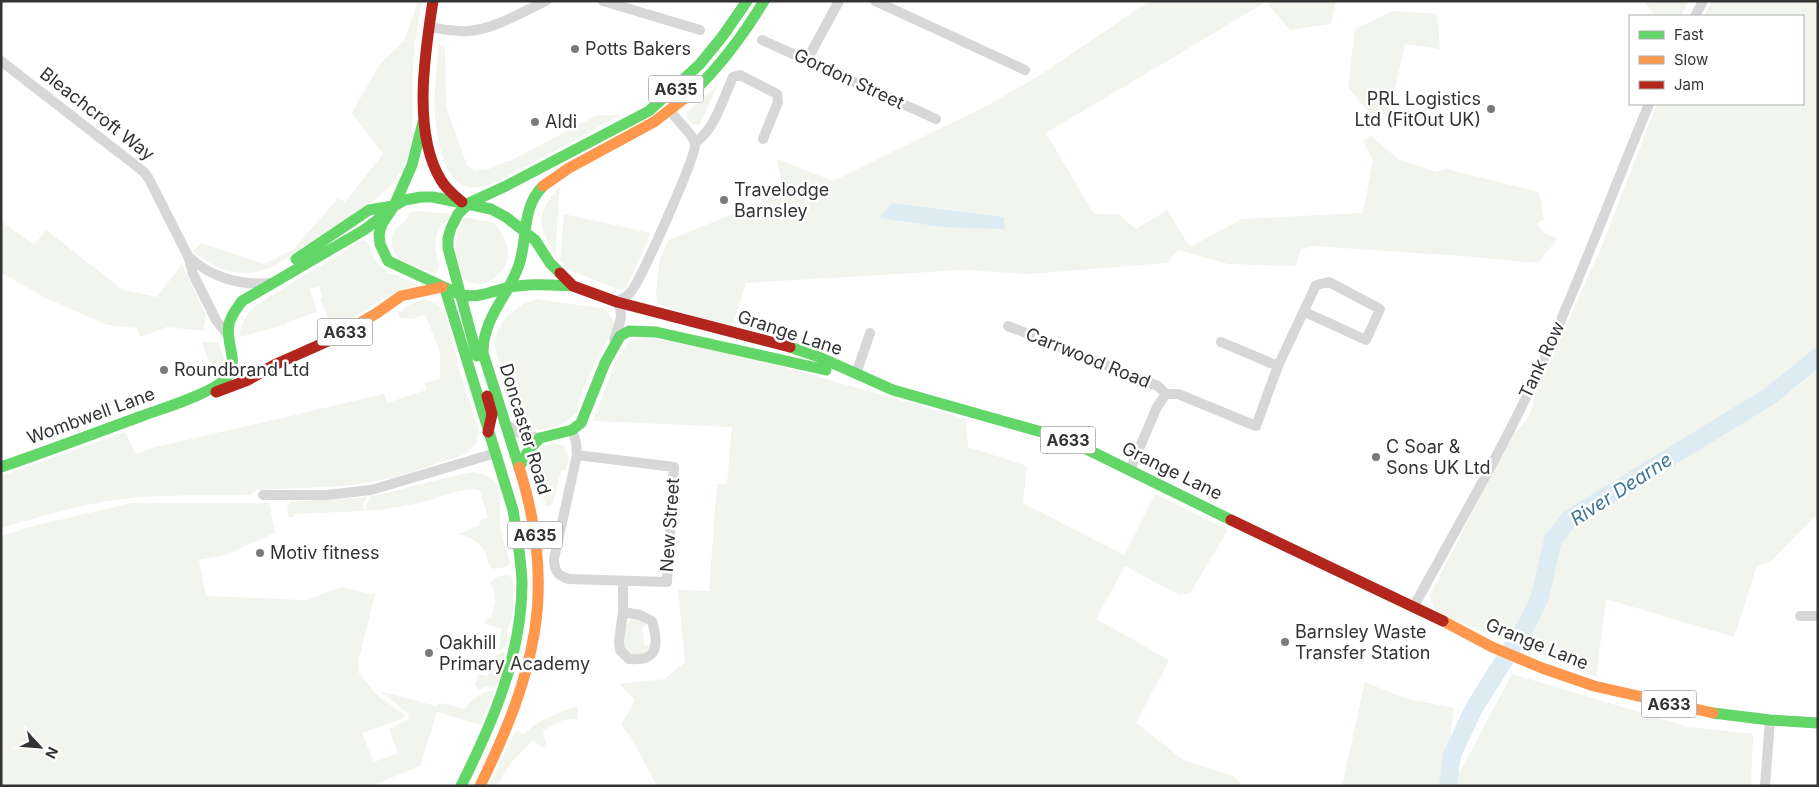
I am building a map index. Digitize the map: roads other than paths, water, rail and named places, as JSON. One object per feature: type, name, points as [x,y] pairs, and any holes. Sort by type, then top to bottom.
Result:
[{"type":"main road","points":[[433,1],[425,51],[424,119],[433,161],[442,182],[466,203]]},
{"type":"main road","name":"A635","points":[[466,203],[506,186],[649,111],[682,83],[700,64],[747,1]]},
{"type":"main road","name":"A635","points":[[508,288],[519,263],[523,232],[530,204],[538,191],[565,170],[635,133],[670,111],[700,87],[724,62],[742,38],[764,1]]},
{"type":"main road","points":[[424,119],[412,164],[382,224],[379,234],[380,244],[386,258],[394,266],[426,278],[443,288],[473,297],[483,296],[508,288]]},
{"type":"main road","points":[[391,209],[405,200],[434,197],[491,209],[506,217],[523,232]]},
{"type":"main road","points":[[466,203],[451,228],[448,248],[492,414],[488,432]]},
{"type":"main road","name":"Bleachcroft Way","points":[[227,379],[233,367],[233,354],[227,334],[230,318],[242,301],[364,230],[391,209]]},
{"type":"main road","name":"Grange Lane","points":[[523,232],[535,240],[550,263],[573,286],[617,302],[796,349],[819,357],[893,390],[1066,439],[1254,531],[1414,606],[1492,648],[1526,661],[1594,686],[1700,711],[1770,720],[1818,723]]},
{"type":"main road","name":"A633","points":[[508,288],[533,285],[573,286]]},
{"type":"main road","name":"Wombwell Lane","points":[[192,397],[242,383],[274,365],[335,337],[377,313],[401,296],[420,290],[443,288]]},
{"type":"main road","name":"Doncaster Road","points":[[443,288],[513,510],[521,561],[521,607],[515,651],[503,693],[483,742],[461,786]]},
{"type":"main road","name":"Doncaster Road","points":[[480,786],[503,735],[521,687],[531,652],[537,615],[539,585],[536,543],[527,493],[483,353],[482,341],[487,324],[508,288]]},
{"type":"main road","name":"A633","points":[[572,430],[583,418],[605,363],[620,336],[628,331],[656,332],[830,371],[856,374]]},
{"type":"main road","name":"A633","points":[[233,354],[247,367],[256,368],[274,365]]},
{"type":"main road","name":"Wombwell Lane","points":[[1,467],[192,397],[227,379]]},
{"type":"main road","points":[[496,453],[500,451],[502,445],[499,403]]},
{"type":"main road","points":[[519,468],[529,449],[540,438],[572,430]]},
{"type":"street","points":[[429,27],[466,31],[479,30],[546,1]]},
{"type":"street","points":[[603,1],[700,30]]},
{"type":"street","points":[[806,60],[839,1]]},
{"type":"street","points":[[874,1],[1025,70]]},
{"type":"street","points":[[1696,15],[1703,1]]},
{"type":"street","name":"Gordon Street","points":[[762,40],[936,119]]},
{"type":"street","points":[[1008,63],[1013,52]]},
{"type":"street","name":"Bleachcroft Way","points":[[1,62],[144,172],[157,192],[188,256],[193,274],[216,320],[227,334]]},
{"type":"street","points":[[605,363],[622,318],[621,309],[617,302],[630,293],[635,284],[677,194],[692,157],[695,142],[703,137],[710,128],[733,77],[736,75],[744,76],[777,94],[778,102],[763,139]]},
{"type":"street","name":"Tank Row","points":[[1414,606],[1537,374],[1562,318],[1649,105]]},
{"type":"street","points":[[670,111],[695,142]]},
{"type":"street","name":"Bleachcroft Way","points":[[188,256],[198,266],[234,281],[247,284],[274,282]]},
{"type":"street","name":"Carrwood Road","points":[[1008,326],[1158,386],[1166,394],[1178,394],[1256,426],[1278,366],[1305,312],[1316,285],[1329,282],[1380,308],[1366,340],[1305,312]]},
{"type":"street","points":[[856,374],[870,334]]},
{"type":"street","points":[[1221,342],[1278,366]]},
{"type":"street","name":"Carrwood Road","points":[[1130,470],[1157,406],[1166,394]]},
{"type":"street","points":[[506,425],[522,435],[540,438]]},
{"type":"street","name":"Doncaster Road","points":[[572,430],[576,442],[577,455],[554,559],[554,568],[558,574],[569,579],[623,581]]},
{"type":"street","points":[[263,495],[326,495],[371,490],[496,453]]},
{"type":"street","name":"New Street","points":[[577,455],[674,467],[667,582],[623,581]]},
{"type":"street","points":[[623,581],[620,650],[628,659],[638,660],[649,657],[654,653],[655,648],[652,621],[640,615],[623,612]]},
{"type":"street","points":[[1800,616],[1818,616]]},
{"type":"street","points":[[1765,786],[1770,720]]},
{"type":"waterway","name":"River Dearne","points":[[1448,786],[1452,755],[1474,708],[1527,624],[1540,597],[1553,540],[1569,519],[1770,396],[1818,357]]},
{"type":"place","name":"Potts Bakers","points":[[575,49]]},
{"type":"place","name":"PRL Logistics Ltd (FitOut UK)","points":[[1491,109]]},
{"type":"place","name":"Aldi","points":[[535,122]]},
{"type":"place","name":"Travelodge Barnsley","points":[[724,200]]},
{"type":"place","name":"Roundbrand Ltd","points":[[164,370]]},
{"type":"place","name":"C Soar & Sons UK Ltd","points":[[1376,457]]},
{"type":"place","name":"Motiv fitness","points":[[260,553]]},
{"type":"place","name":"Barnsley Waste Transfer Station","points":[[1285,642]]},
{"type":"place","name":"Oakhill Primary Academy","points":[[429,653]]}]
